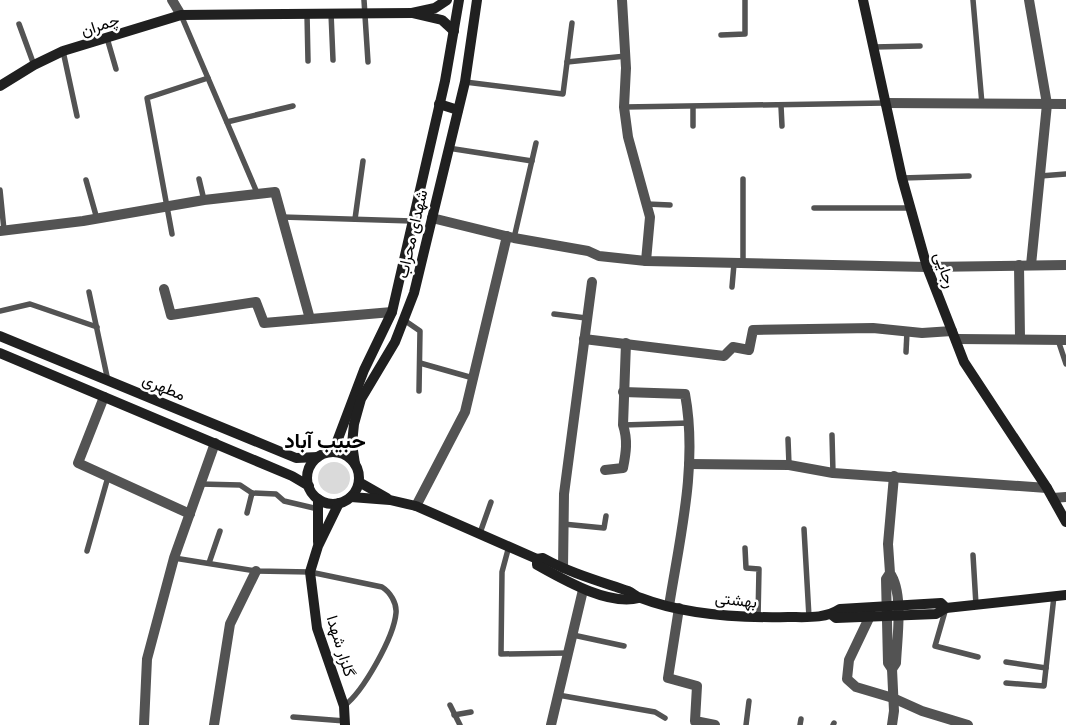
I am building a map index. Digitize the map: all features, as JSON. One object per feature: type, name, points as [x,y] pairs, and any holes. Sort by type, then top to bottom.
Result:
[{"type":"street","points":[[172,0],[181,15]]},
{"type":"street","points":[[412,13],[435,8],[447,0]]},
{"type":"street","name":"شهدای محراب","points":[[333,452],[364,370],[392,312],[439,104],[446,81],[459,0]]},
{"type":"street","name":"شهدای محراب","points":[[356,464],[352,444],[354,424],[361,399],[395,342],[414,292],[465,82],[478,0]]},
{"type":"street","points":[[622,0],[626,56],[624,107],[628,137],[650,217],[646,261]]},
{"type":"street","name":"رجایی","points":[[864,0],[902,178],[927,267],[964,362],[1047,488],[1066,522]]},
{"type":"street","points":[[1029,0],[1047,104],[1032,265]]},
{"type":"street","points":[[412,13],[442,20],[454,31]]},
{"type":"street","name":"چمران","points":[[0,86],[34,65],[63,52],[181,15],[412,13]]},
{"type":"street","points":[[0,96],[13,78]]},
{"type":"street","points":[[885,103],[1066,104]]},
{"type":"street","points":[[439,104],[458,110]]},
{"type":"street","points":[[2,230],[97,219],[204,200],[275,192],[310,319]]},
{"type":"street","points":[[432,218],[511,237],[588,251],[599,256],[646,261],[927,267],[1066,265]]},
{"type":"street","points":[[416,506],[465,412],[472,378],[511,237]]},
{"type":"street","points":[[1019,265],[1020,338]]},
{"type":"street","points":[[563,568],[564,494],[592,282]]},
{"type":"street","points":[[164,289],[171,315],[256,302],[264,323],[295,322],[392,312]]},
{"type":"street","points":[[584,338],[724,356],[733,347],[749,350],[753,330],[872,328],[906,332],[1062,340]]},
{"type":"street","points":[[383,334],[395,342]]},
{"type":"street","name":"مطهری","points":[[0,336],[280,452],[296,458],[318,457]]},
{"type":"street","points":[[605,470],[623,468],[627,449],[623,425],[626,343]]},
{"type":"street","name":"مطهری","points":[[0,354],[215,443],[309,486]]},
{"type":"street","points":[[623,392],[685,394],[689,423],[689,464],[668,678],[697,686],[695,721],[715,725]]},
{"type":"street","points":[[104,397],[78,463],[190,514]]},
{"type":"street","points":[[144,725],[147,659],[174,558],[215,443]]},
{"type":"street","points":[[275,469],[284,464],[285,458],[280,452]]},
{"type":"street","points":[[318,546],[318,504],[309,486],[309,470],[318,457],[333,452],[342,453],[356,464],[359,482],[351,497]]},
{"type":"street","points":[[689,464],[789,465],[833,473],[894,476],[980,485],[1047,488]]},
{"type":"street","points":[[892,725],[892,669],[888,663],[894,580],[890,573],[888,544],[894,476]]},
{"type":"street","points":[[359,482],[390,500]]},
{"type":"street","points":[[318,504],[339,503],[351,497],[390,500]]},
{"type":"street","points":[[1053,498],[1066,497]]},
{"type":"street","name":"بهشتی","points":[[390,500],[416,506],[537,559],[543,558],[587,578],[631,592],[639,598],[674,607],[758,618],[809,617],[831,614]]},
{"type":"street","points":[[318,546],[339,503]]},
{"type":"street","name":"گلزار شهدا","points":[[318,546],[310,572],[317,628],[344,706],[345,723]]},
{"type":"street","name":"بهشتی","points":[[537,559],[537,565],[584,590],[630,600],[639,598]]},
{"type":"street","points":[[214,725],[230,624],[256,571]]},
{"type":"street","points":[[551,725],[587,578]]},
{"type":"street","points":[[892,611],[840,609],[831,614],[836,618],[870,616],[941,603],[946,608],[1066,595]]},
{"type":"street","points":[[870,616],[848,660],[847,679],[856,687],[893,698],[922,712],[968,725]]},
{"type":"lane","points":[[364,0],[368,62]]},
{"type":"lane","points":[[721,35],[745,34],[745,0]]},
{"type":"lane","points":[[973,0],[982,104]]},
{"type":"lane","points":[[307,14],[308,61]]},
{"type":"lane","points":[[331,14],[334,60]]},
{"type":"lane","points":[[181,15],[258,195]]},
{"type":"lane","points":[[465,82],[563,94],[572,23]]},
{"type":"lane","points":[[19,24],[34,65]]},
{"type":"lane","points":[[107,38],[116,69]]},
{"type":"lane","points":[[873,47],[920,46]]},
{"type":"lane","points":[[63,52],[77,116]]},
{"type":"lane","points":[[567,62],[626,56]]},
{"type":"lane","points":[[172,234],[165,208],[147,98],[208,78]]},
{"type":"lane","points":[[624,107],[885,103]]},
{"type":"lane","points":[[227,122],[293,106]]},
{"type":"lane","points":[[781,106],[782,126]]},
{"type":"lane","points":[[693,107],[693,126]]},
{"type":"lane","points":[[511,237],[536,143]]},
{"type":"lane","points":[[448,148],[532,161]]},
{"type":"lane","points":[[355,219],[363,161]]},
{"type":"lane","points":[[1040,176],[1066,174]]},
{"type":"lane","points":[[902,178],[969,176]]},
{"type":"lane","points":[[732,287],[738,264],[743,178]]},
{"type":"lane","points":[[198,179],[204,200]]},
{"type":"lane","points":[[86,180],[97,219]]},
{"type":"lane","points":[[0,190],[2,230]]},
{"type":"lane","points":[[646,204],[670,205]]},
{"type":"lane","points":[[814,208],[910,208]]},
{"type":"lane","points":[[282,217],[412,221]]},
{"type":"lane","points":[[89,292],[108,381]]},
{"type":"lane","points":[[0,311],[30,304],[97,327]]},
{"type":"lane","points":[[554,314],[586,318]]},
{"type":"lane","points":[[404,320],[420,331],[419,391]]},
{"type":"lane","points":[[906,332],[906,352]]},
{"type":"lane","points":[[1062,340],[1066,364]]},
{"type":"lane","points":[[420,363],[472,378]]},
{"type":"lane","points":[[623,425],[689,423]]},
{"type":"lane","points":[[832,435],[833,473]]},
{"type":"lane","points":[[788,439],[789,465]]},
{"type":"lane","points":[[87,551],[108,476]]},
{"type":"lane","points":[[200,484],[240,485],[252,493],[276,494],[284,501],[318,504]]},
{"type":"lane","points":[[247,513],[252,493]]},
{"type":"lane","points":[[480,533],[491,502]]},
{"type":"lane","points":[[563,524],[604,528],[606,516]]},
{"type":"lane","points":[[804,529],[809,617]]},
{"type":"lane","points":[[209,563],[220,531]]},
{"type":"lane","points":[[509,546],[502,572],[500,654],[568,653]]},
{"type":"lane","points":[[745,548],[746,568],[759,570],[758,618]]},
{"type":"lane","points":[[974,555],[976,605]]},
{"type":"lane","points":[[174,558],[256,571],[310,572],[382,587],[390,593],[396,612],[383,651],[355,698],[344,706]]},
{"type":"lane","points":[[1006,683],[1044,686],[1054,596]]},
{"type":"lane","points":[[946,608],[935,646],[978,658]]},
{"type":"lane","points":[[573,635],[624,646]]},
{"type":"lane","points":[[1006,662],[1046,668]]},
{"type":"lane","points":[[558,695],[655,712],[665,718]]},
{"type":"lane","points":[[746,725],[749,701]]},
{"type":"lane","points":[[450,705],[460,725]]},
{"type":"lane","points":[[454,715],[471,712]]},
{"type":"lane","points":[[293,717],[345,723]]},
{"type":"shaded area","points":[[334,462],[340,463],[345,467],[349,472],[349,484],[345,489],[340,493],[334,494],[328,493],[323,489],[319,484],[318,478],[319,472],[323,467],[328,463]]},
{"type":"district","name":"حبیب آباد","points":[[325,440]]}]
